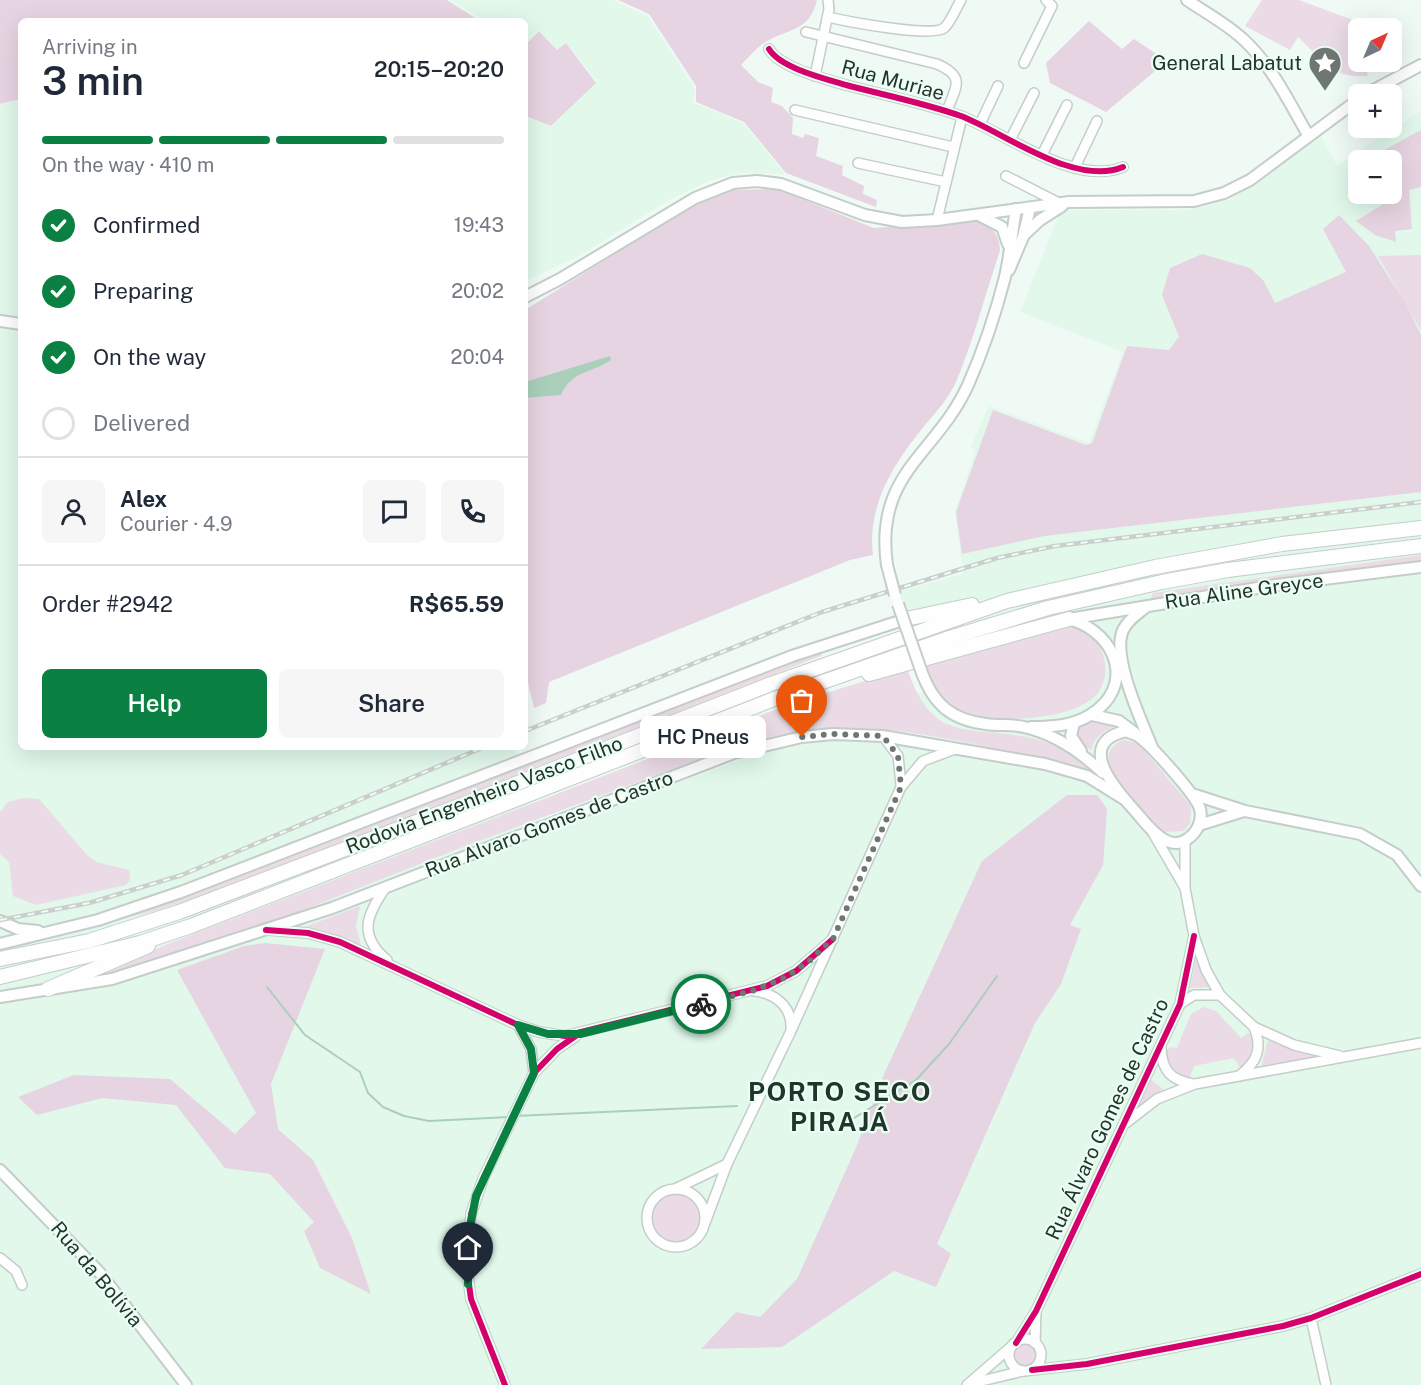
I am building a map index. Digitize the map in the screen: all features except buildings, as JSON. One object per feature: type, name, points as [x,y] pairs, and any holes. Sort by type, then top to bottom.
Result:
[{"type":"highway","name":"Rodovia Engenheiro Vasco Filho","points":[[0,959],[89,940],[179,912],[771,684],[1007,601],[1155,567],[1282,544],[1421,528]]},
{"type":"highway","name":"Rodovia Engenheiro Vasco Filho","points":[[0,976],[140,943],[191,926],[774,699],[936,643],[1048,608],[1228,570],[1421,546]]},
{"type":"highway","points":[[906,619],[949,609],[1007,601]]},
{"type":"highway","points":[[774,699],[1069,619]]},
{"type":"highway","points":[[48,988],[130,956],[191,926]]},
{"type":"main road","points":[[1187,0],[1233,31],[1255,51],[1273,75],[1308,135]]},
{"type":"main road","points":[[1385,84],[1421,65]]},
{"type":"main road","points":[[528,295],[560,279],[695,198],[733,183],[757,181],[781,184],[854,212],[884,220],[937,220],[1064,203],[1176,203],[1210,198],[1250,180],[1348,107]]},
{"type":"main road","points":[[1023,237],[1047,214],[1064,203]]},
{"type":"main road","points":[[1030,208],[1023,237],[1005,275],[967,386],[952,411],[908,467],[895,491],[885,530],[887,565],[896,599],[922,674],[937,703],[955,717],[986,724],[1023,727],[1074,723],[1092,715],[1104,704],[1113,690],[1116,665],[1102,637],[1088,626],[1069,619]]},
{"type":"main road","points":[[1005,275],[1016,209]]},
{"type":"main road","points":[[976,214],[1002,227],[1007,239],[1008,253]]},
{"type":"main road","points":[[0,321],[18,324]]},
{"type":"main road","name":"Rua Aline Greyce","points":[[1069,619],[1149,605],[1421,567]]},
{"type":"main road","points":[[1149,605],[1127,623],[1120,642],[1135,705],[1154,750]]},
{"type":"main road","points":[[0,944],[135,909],[247,868],[792,656],[906,619]]},
{"type":"main road","points":[[1092,715],[1119,721],[1154,750],[1191,794],[1201,810],[1199,825]]},
{"type":"main road","points":[[1074,723],[1071,736],[1085,756],[1107,777],[1150,828],[1172,843],[1185,841],[1199,825],[1245,811]]},
{"type":"main road","points":[[1023,727],[1062,742],[1085,756]]},
{"type":"main road","points":[[1107,777],[1101,763],[1102,748],[1119,733],[1126,731],[1137,735]]},
{"type":"main road","name":"Rua Alvaro Gomes de Castro","points":[[48,988],[112,979],[266,930],[734,753],[802,737],[832,734],[883,736],[956,748],[1076,772],[1098,782],[1124,799]]},
{"type":"main road","points":[[1191,794],[1245,811],[1360,834],[1397,855],[1421,886]]},
{"type":"main road","points":[[0,921],[26,931],[74,926]]},
{"type":"main road","points":[[0,997],[48,988]]},
{"type":"main road","name":"Rua da Bolívia","points":[[0,1170],[100,1273],[186,1385]]},
{"type":"street","points":[[815,76],[828,17],[828,0]]},
{"type":"street","points":[[828,17],[858,24],[933,32],[945,26],[961,0]]},
{"type":"street","points":[[1024,63],[1052,6],[1046,0]]},
{"type":"street","points":[[806,32],[823,39],[937,64],[951,70],[956,76],[957,83],[946,111]]},
{"type":"street","name":"Rua Muriae","points":[[769,49],[780,59],[815,76],[946,111],[980,124],[1042,155],[1075,167],[1099,171],[1123,167]]},
{"type":"street","points":[[980,124],[998,86]]},
{"type":"street","points":[[1010,140],[1034,93]]},
{"type":"street","points":[[1042,155],[1067,105]]},
{"type":"street","points":[[795,110],[953,147]]},
{"type":"street","points":[[937,220],[962,117]]},
{"type":"street","points":[[1075,167],[1097,122]]},
{"type":"street","points":[[858,163],[946,182]]},
{"type":"street","points":[[1006,176],[1064,203]]},
{"type":"street","points":[[883,736],[898,756],[901,787]]},
{"type":"street","points":[[727,1164],[703,1178],[664,1192],[650,1205],[648,1225],[652,1234],[668,1246],[687,1245],[702,1232],[727,1164],[790,1034],[901,787],[923,761],[956,748]]},
{"type":"street","name":"Rua Álvaro Gomes de Castro","points":[[1150,828],[1185,888]]},
{"type":"street","name":"Rua Álvaro Gomes de Castro","points":[[1185,841],[1185,888],[1194,936],[1206,970],[1220,995],[1254,1027],[1294,1045],[1340,1056]]},
{"type":"street","points":[[386,886],[371,909],[367,931],[377,951],[404,972]]},
{"type":"street","points":[[266,930],[322,936],[518,1025],[548,1034],[580,1034],[752,991],[796,971],[833,939]]},
{"type":"street","name":"Rua Álvaro Gomes de Castro","points":[[1036,1311],[1180,1004],[1194,936]]},
{"type":"street","points":[[752,991],[768,994],[782,1003],[790,1016],[790,1034]]},
{"type":"street","points":[[1180,1004],[1194,995],[1220,995]]},
{"type":"street","points":[[518,1025],[531,1049],[534,1073]]},
{"type":"street","points":[[1238,1077],[1251,1066],[1259,1050],[1259,1041],[1254,1027]]},
{"type":"street","points":[[505,1385],[475,1315],[467,1270],[469,1232],[476,1196],[534,1073],[557,1049],[580,1034]]},
{"type":"street","name":"Rua Álvaro Gomes de Castro","points":[[1124,1125],[1157,1099],[1194,1084],[1295,1068],[1340,1056],[1421,1043]]},
{"type":"street","points":[[1160,1046],[1166,1072],[1173,1078],[1194,1084]]},
{"type":"street","points":[[674,1189],[684,1190],[698,1198],[705,1213],[705,1223]]},
{"type":"street","points":[[0,1258],[16,1271],[22,1285]]},
{"type":"street","points":[[1036,1311],[1014,1344],[967,1385],[1027,1370],[1227,1339],[1311,1318],[1421,1274]]},
{"type":"street","points":[[1036,1311],[1035,1342],[1041,1352],[1063,1366]]},
{"type":"street","points":[[1311,1318],[1326,1385]]},
{"type":"street","points":[[1014,1344],[1025,1339],[1035,1342]]},
{"type":"street","points":[[1014,1344],[1011,1361],[1027,1370]]},
{"type":"street","points":[[1027,1370],[1039,1364],[1041,1352]]},
{"type":"shaded area","points":[[0,0],[447,0],[475,18],[18,18],[18,100],[0,104]]},
{"type":"shaded area","points":[[451,0],[612,0],[648,16],[695,89],[693,102],[743,123],[785,174],[740,173],[711,180],[669,200],[579,256],[528,280],[528,118],[551,127],[597,82],[566,42],[558,50],[539,30],[528,41],[528,18],[480,18]]},
{"type":"shaded area","points":[[618,0],[817,0],[814,10],[805,23],[765,42],[741,65],[758,82],[773,88],[771,102],[782,106],[793,118],[792,134],[803,138],[805,134],[819,138],[816,156],[843,166],[842,175],[864,186],[863,194],[877,200],[876,207],[786,173],[744,122],[696,102],[696,86],[649,14]]},
{"type":"shaded area","points":[[1262,0],[1299,0],[1348,18],[1348,72],[1367,72],[1368,76],[1355,76],[1336,71],[1321,60],[1298,37],[1290,50],[1245,26]]},
{"type":"shaded area","points":[[1089,21],[1122,49],[1134,39],[1167,61],[1106,112],[1050,83],[1046,63]]},
{"type":"shaded area","points":[[539,31],[557,50],[566,43],[596,83],[551,126],[528,117],[528,42]]},
{"type":"shaded area","name":"PORTO SECO PIRAJÁ","points":[[18,100],[18,750],[515,750],[545,833],[758,753],[816,742],[856,739],[910,744],[917,694],[932,688],[899,591],[963,574],[955,512],[975,452],[971,447],[989,406],[1089,443],[1123,352],[1020,312],[1059,214],[1064,210],[1188,210],[1231,199],[1320,134],[1337,165],[1348,158],[1348,204],[1402,204],[1402,150],[1360,150],[1379,138],[1402,138],[1402,123],[1421,111],[1421,1385],[0,1385],[0,105]]},
{"type":"shaded area","points":[[1421,130],[1421,187],[1409,190],[1412,229],[1395,231],[1396,242],[1375,235],[1356,221],[1384,204],[1402,204],[1402,150],[1384,150]]},
{"type":"shaded area","points":[[777,189],[874,228],[977,220],[991,228],[999,240],[1000,251],[956,382],[945,401],[900,458],[891,473],[874,520],[873,555],[850,560],[549,682],[546,703],[534,708],[528,683],[528,308],[695,204],[733,190]]},
{"type":"shaded area","points":[[1339,215],[1369,246],[1406,304],[1421,335],[1421,492],[1044,536],[962,554],[956,512],[993,410],[1086,445],[1092,443],[1127,346],[1169,350],[1179,337],[1162,295],[1170,268],[1202,254],[1250,268],[1263,280],[1275,303],[1346,272],[1323,229]]},
{"type":"shaded area","points":[[1421,255],[1421,331],[1378,256]]},
{"type":"shaded area","points":[[610,356],[611,360],[577,376],[561,395],[528,398],[528,381]]},
{"type":"shaded area","points":[[1421,555],[1421,563],[1342,571],[1156,600],[1151,598],[1153,593]]},
{"type":"shaded area","points":[[911,621],[912,623],[826,651]]},
{"type":"shaded area","points":[[1066,626],[1083,631],[1095,641],[1101,649],[1105,668],[1102,686],[1096,694],[1089,701],[1074,709],[1033,718],[987,717],[949,704],[936,693],[932,686],[925,662]]},
{"type":"shaded area","points":[[822,652],[821,656],[241,882],[155,911],[107,922],[309,850]]},
{"type":"shaded area","points":[[907,668],[917,693],[928,710],[941,721],[970,730],[1040,740],[1063,751],[1091,771],[1027,755],[922,734],[862,728],[801,732],[769,737],[735,746],[468,845],[283,918],[93,978],[168,944],[787,705]]},
{"type":"shaded area","points":[[1092,720],[1119,725],[1101,734],[1091,750],[1077,740],[1073,729]]},
{"type":"shaded area","points":[[1124,740],[1138,743],[1191,806],[1190,824],[1183,831],[1164,832],[1156,827],[1111,774],[1108,763],[1109,753],[1114,745]]},
{"type":"shaded area","points":[[1067,795],[1097,795],[1107,809],[1103,865],[1070,925],[1081,929],[1061,984],[1035,1023],[937,1244],[951,1254],[936,1287],[894,1271],[782,1347],[701,1349],[736,1312],[760,1317],[797,1279],[855,1150],[885,1072],[982,861]]},
{"type":"shaded area","points":[[24,798],[39,799],[88,856],[96,862],[129,870],[130,880],[126,885],[36,905],[13,896],[9,862],[0,854],[0,812],[8,802]]},
{"type":"shaded area","points":[[360,906],[356,926],[361,945],[307,926]]},
{"type":"shaded area","points":[[265,943],[325,949],[271,1084],[278,1129],[313,1160],[352,1238],[371,1294],[320,1268],[304,1231],[314,1222],[270,1174],[225,1168],[176,1105],[102,1098],[37,1115],[18,1097],[74,1075],[170,1079],[235,1134],[256,1113],[177,970],[244,946]]},
{"type":"shaded area","points":[[1197,955],[1210,987],[1190,988]]},
{"type":"shaded area","points":[[1204,1007],[1216,1011],[1241,1038],[1248,1033],[1252,1034],[1253,1057],[1241,1069],[1234,1058],[1194,1066],[1190,1077],[1179,1075],[1169,1066],[1167,1050],[1171,1047],[1177,1048],[1191,1014]]},
{"type":"shaded area","points":[[1268,1040],[1318,1057],[1261,1068]]},
{"type":"shaded area","points":[[1150,1079],[1163,1089],[1137,1107]]},
{"type":"shaded area","points":[[671,1194],[681,1194],[693,1201],[700,1213],[700,1223],[693,1235],[681,1242],[671,1242],[656,1231],[652,1223],[652,1213],[663,1198]]},
{"type":"shaded area","points":[[1026,1344],[1034,1347],[1037,1355],[1034,1363],[1026,1366],[1018,1363],[1015,1355],[1018,1347]]},
{"type":"waterway","points":[[854,1118],[916,1080],[949,1044],[997,976]]},
{"type":"waterway","points":[[267,987],[305,1035],[360,1072],[368,1093],[383,1107],[404,1116],[429,1121],[509,1117]]},
{"type":"waterway","points":[[515,1116],[737,1106]]},
{"type":"railway","points":[[528,730],[822,612],[997,558],[1055,546],[1421,502]]},
{"type":"railway","points":[[0,920],[89,903],[182,875],[477,750]]},
{"type":"cycle path","points":[[769,49],[783,62],[804,72],[961,116],[1062,164],[1084,170],[1104,171],[1123,167]]},
{"type":"cycle path","points":[[266,930],[308,933],[340,942],[518,1025],[539,1032],[565,1036],[767,986],[796,971],[833,939]]},
{"type":"cycle path","points":[[1016,1343],[1036,1311],[1180,1004],[1194,936]]},
{"type":"cycle path","points":[[505,1385],[471,1299],[467,1270],[471,1214],[483,1179],[534,1073],[557,1049],[577,1035]]},
{"type":"cycle path","points":[[1032,1370],[1087,1364],[1283,1326],[1311,1318],[1421,1274]]},
{"type":"way so far","points":[[701,1004],[752,991],[782,979],[807,963],[833,939],[901,787],[902,777],[898,756],[890,742],[883,736],[832,734],[802,737]]},
{"type":"place","name":"General Labatut","points":[[1325,92]]},
{"type":"place","name":"HC Pneus","points":[[802,737]]},
{"type":"district","name":"PORTO SECO PIRAJÁ","points":[[840,1106]]},
{"type":"route","points":[[468,1284],[469,1232],[476,1196],[534,1073],[531,1049],[518,1025],[548,1034],[565,1036],[701,1004]]}]
